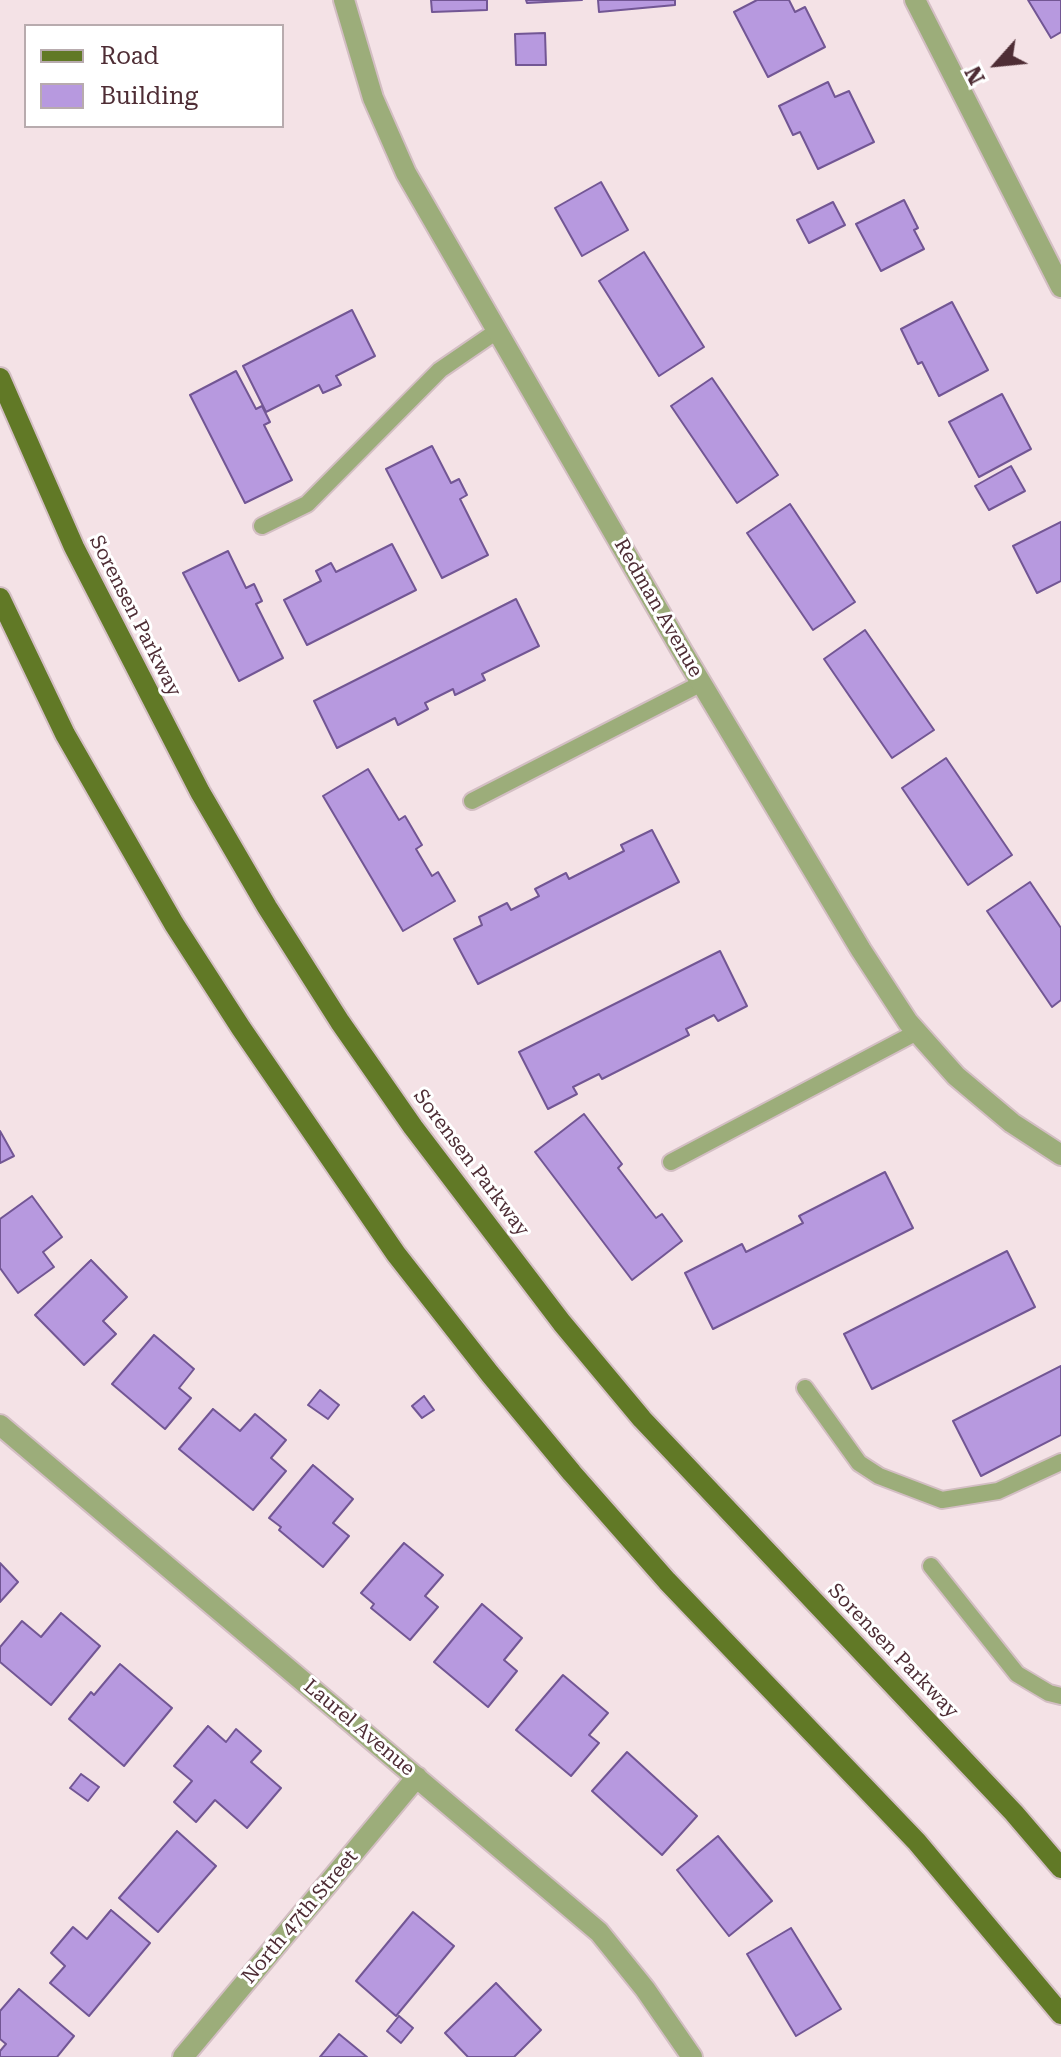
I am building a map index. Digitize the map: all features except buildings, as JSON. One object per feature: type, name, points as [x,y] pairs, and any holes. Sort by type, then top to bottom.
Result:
[{"type":"main road","name":"Sorensen Parkway","points":[[0,378],[74,547],[200,792],[332,1010],[413,1127],[562,1323],[642,1419],[1014,1813],[1061,1868]]},
{"type":"main road","points":[[0,598],[65,734],[174,924],[241,1028],[396,1254],[490,1374],[583,1485],[667,1581],[917,1842],[1061,2014]]},
{"type":"street","name":"Redman Avenue","points":[[344,0],[373,98],[406,173],[861,950],[917,1032],[956,1076],[1012,1123],[1061,1155]]},
{"type":"street","points":[[915,0],[1061,287]]},
{"type":"street","name":"Laurel Avenue","points":[[0,1425],[599,1932],[645,1989],[692,2057]]},
{"type":"street","name":"North 47th Street","points":[[183,2057],[417,1777]]},
{"type":"lane","points":[[262,526],[307,504],[440,370],[497,331]]},
{"type":"lane","points":[[472,801],[702,683]]},
{"type":"lane","points":[[671,1162],[917,1032]]},
{"type":"lane","points":[[805,1388],[859,1463],[879,1476],[942,1500],[998,1491],[1061,1462]]},
{"type":"lane","points":[[931,1566],[1017,1674],[1049,1693],[1061,1696]]}]
